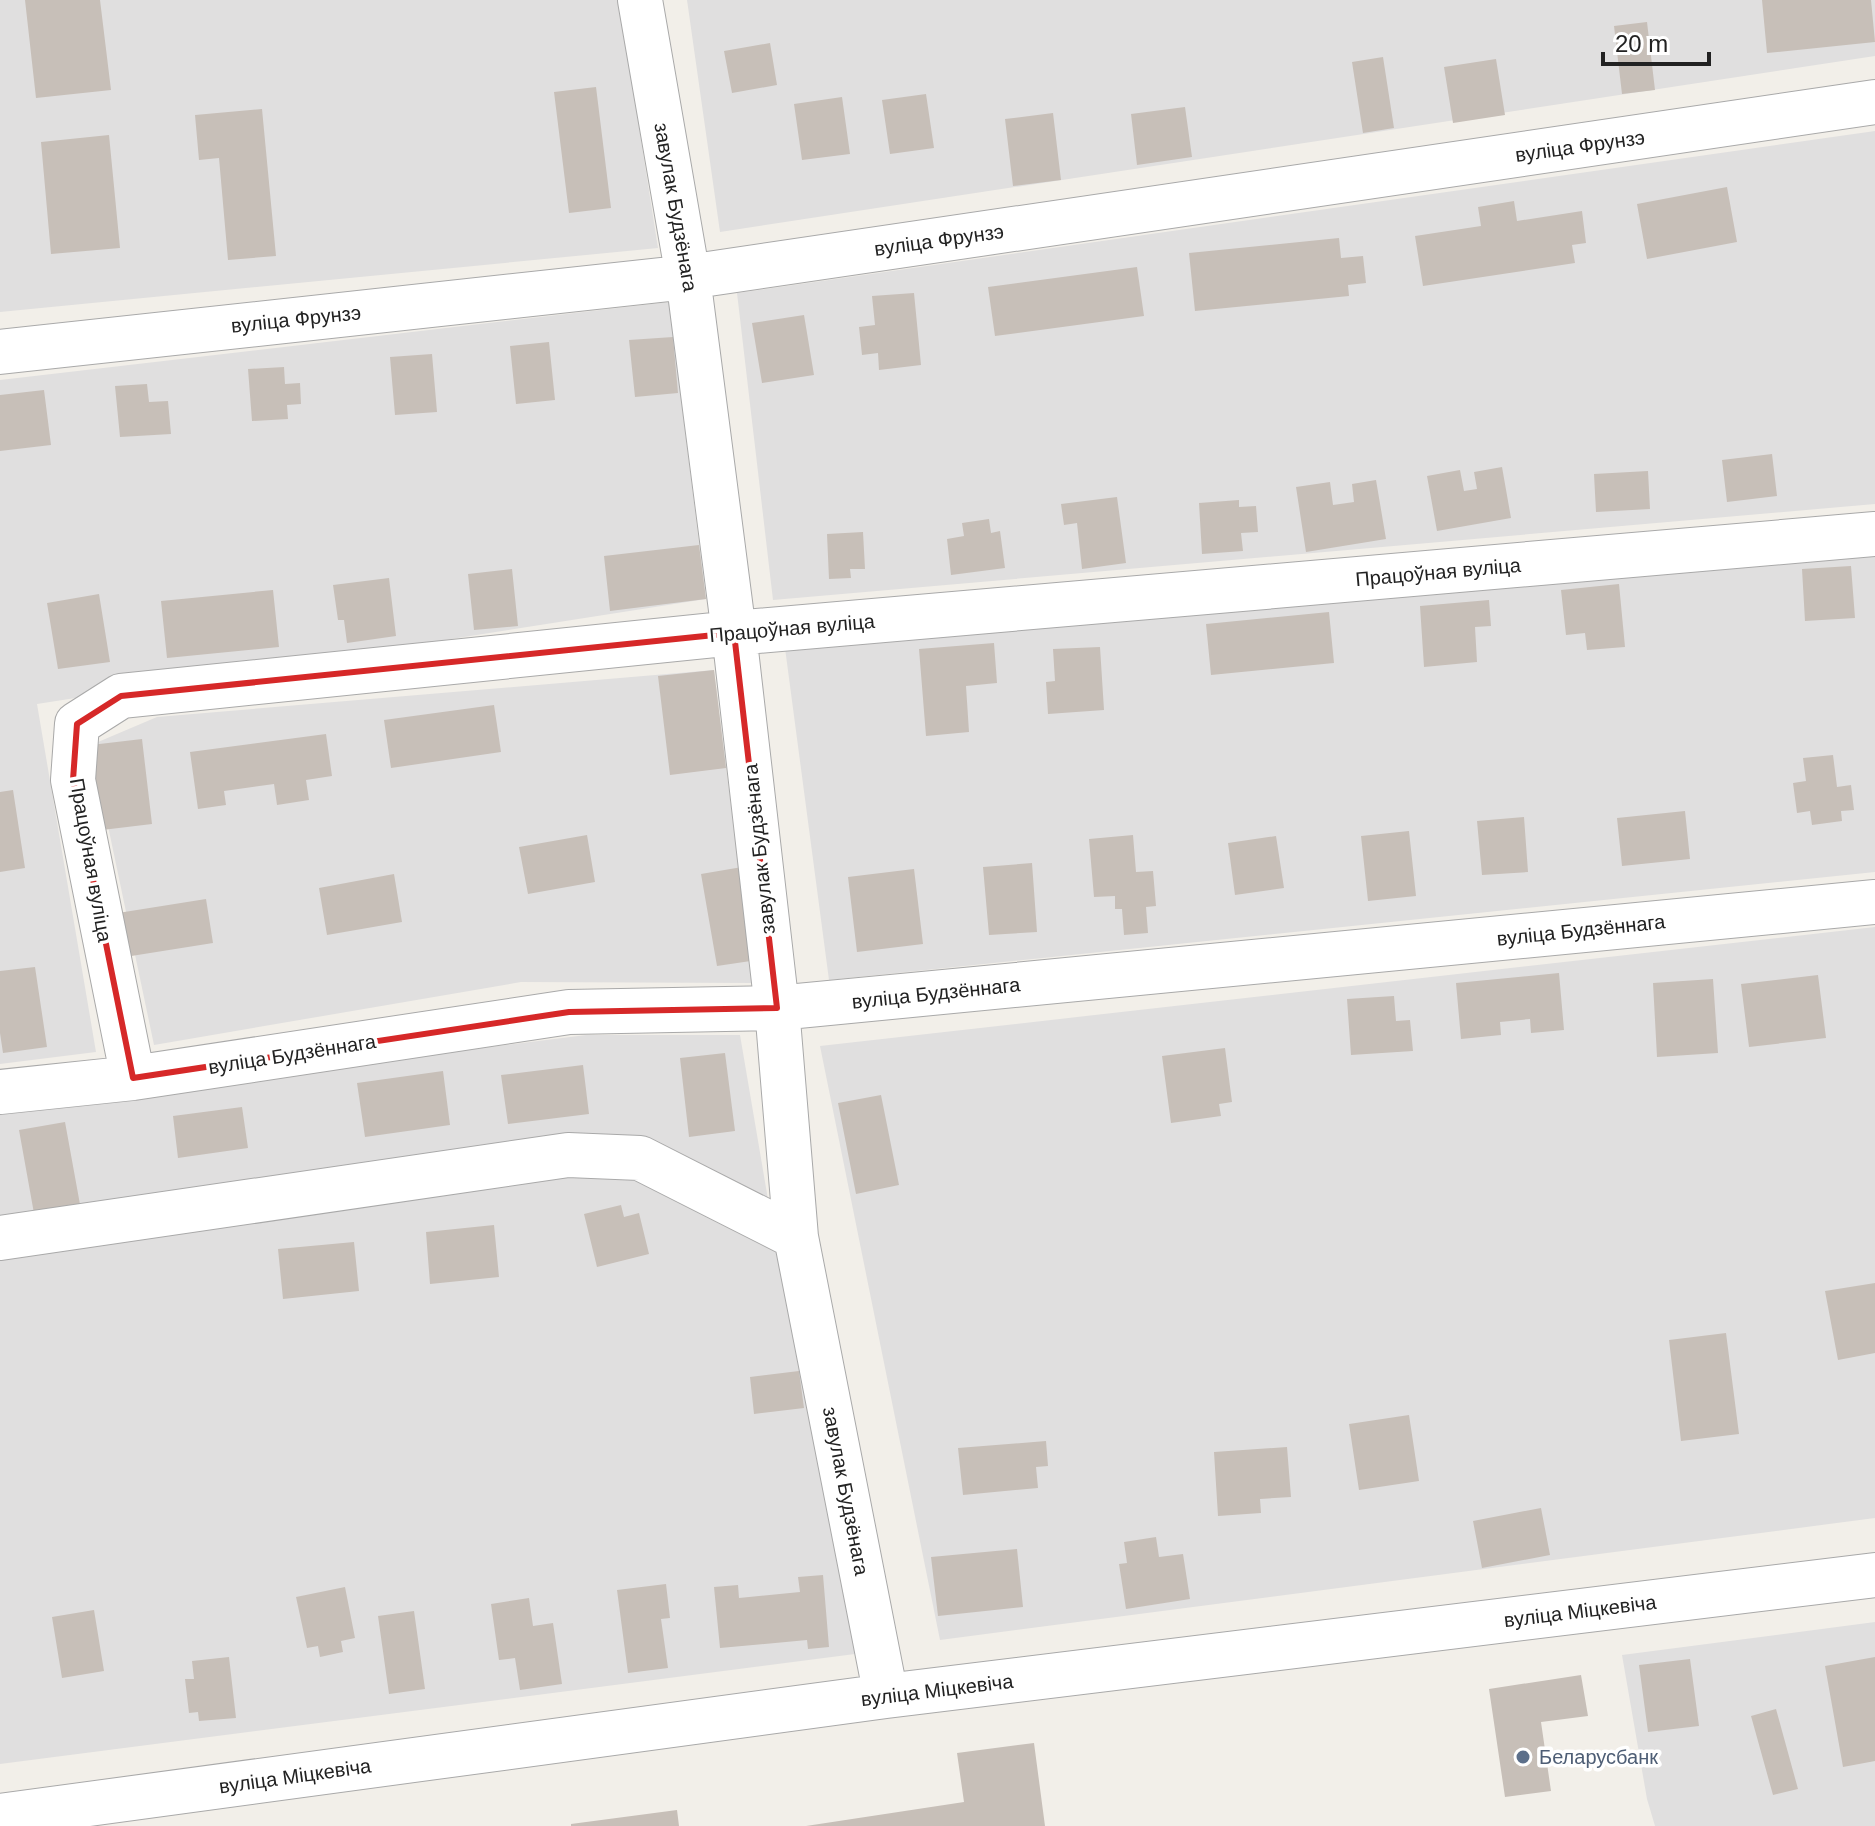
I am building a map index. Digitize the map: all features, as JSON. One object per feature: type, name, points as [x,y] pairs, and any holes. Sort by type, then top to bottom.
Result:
[{"type":"street","name":"завулак Будзёнага","points":[[640,0],[688,277],[734,633],[777,1008],[796,1237],[886,1696]]},
{"type":"street","name":"вуліца Фрунзэ","points":[[0,352],[688,277],[1875,102]]},
{"type":"street","name":"Працоўная вуліца","points":[[133,1078],[73,780],[77,724],[121,696],[734,633],[1875,534]]},
{"type":"street","name":"вуліца Будзённага","points":[[0,1092],[133,1078],[569,1012],[777,1008],[1875,902]]},
{"type":"street","points":[[0,1238],[568,1155],[640,1158],[796,1237]]},
{"type":"street","name":"вуліца Міцкевіча","points":[[0,1816],[886,1696],[1875,1575]]},
{"type":"highlighted area","points":[[734,633],[777,1008],[569,1012],[133,1078],[73,780],[77,724],[121,696]]},
{"type":"shaded area","points":[[0,0],[619,0],[658,248],[0,312]]},
{"type":"shaded area","points":[[687,0],[1875,0],[1875,56],[720,232]]},
{"type":"shaded area","points":[[1875,131],[1875,504],[773,600],[737,293]]},
{"type":"shaded area","points":[[669,302],[706,599],[37,704],[96,1052],[0,1064],[0,380]]},
{"type":"shaded area","points":[[1875,552],[1875,872],[829,980],[785,648]]},
{"type":"shaded area","points":[[714,670],[753,983],[521,982],[154,1045],[91,745],[157,717]]},
{"type":"shaded area","points":[[1875,927],[1875,1518],[940,1640],[820,1046]]},
{"type":"shaded area","points":[[586,1035],[740,1035],[781,1276],[855,1654],[0,1764],[0,1108]]},
{"type":"shaded area","points":[[1875,1622],[1875,1826],[1655,1826],[1647,1799],[1622,1655]]},
{"type":"building","points":[[25,0],[100,0],[111,90],[36,98]]},
{"type":"building","points":[[1762,0],[1871,0],[1875,42],[1767,53]]},
{"type":"building","points":[[1647,22],[1655,90],[1622,94],[1614,26]]},
{"type":"building","points":[[770,43],[777,85],[732,93],[724,51]]},
{"type":"building","points":[[1383,57],[1394,128],[1363,133],[1352,62]]},
{"type":"building","points":[[1496,59],[1505,115],[1453,123],[1444,67]]},
{"type":"building","points":[[596,87],[611,208],[569,213],[554,92]]},
{"type":"building","points":[[926,94],[934,148],[890,154],[882,100]]},
{"type":"building","points":[[842,97],[850,154],[802,160],[794,104]]},
{"type":"building","points":[[1185,107],[1192,157],[1137,165],[1131,114]]},
{"type":"building","points":[[262,109],[276,256],[228,260],[219,158],[199,160],[195,115]]},
{"type":"building","points":[[1053,113],[1061,180],[1013,186],[1005,119]]},
{"type":"building","points":[[109,135],[120,248],[51,254],[41,142]]},
{"type":"building","points":[[1727,187],[1737,242],[1647,259],[1637,204]]},
{"type":"building","points":[[1514,201],[1517,221],[1582,211],[1586,243],[1572,245],[1575,263],[1423,286],[1415,236],[1481,226],[1478,207]]},
{"type":"building","points":[[1339,238],[1341,258],[1363,256],[1366,283],[1348,285],[1349,296],[1195,311],[1189,253]]},
{"type":"building","points":[[1137,267],[1144,316],[995,336],[988,287]]},
{"type":"building","points":[[914,293],[921,365],[879,370],[878,353],[862,355],[859,327],[875,325],[872,296]]},
{"type":"building","points":[[804,315],[814,375],[762,383],[752,323]]},
{"type":"building","points":[[673,337],[678,393],[635,397],[629,340]]},
{"type":"building","points":[[549,342],[555,400],[516,404],[510,346]]},
{"type":"building","points":[[432,354],[437,412],[395,415],[390,357]]},
{"type":"building","points":[[284,367],[285,384],[300,383],[301,404],[287,405],[288,419],[252,421],[248,369]]},
{"type":"building","points":[[147,384],[149,402],[168,401],[171,434],[120,437],[115,386]]},
{"type":"building","points":[[44,390],[51,445],[0,451],[0,395]]},
{"type":"building","points":[[1772,454],[1777,496],[1727,502],[1722,460]]},
{"type":"building","points":[[1502,467],[1511,518],[1437,531],[1427,476],[1460,470],[1464,491],[1477,489],[1474,472]]},
{"type":"building","points":[[1648,471],[1650,509],[1596,512],[1594,474]]},
{"type":"building","points":[[1376,480],[1386,539],[1306,552],[1296,487],[1330,482],[1333,505],[1354,502],[1352,484]]},
{"type":"building","points":[[1117,497],[1126,563],[1082,569],[1077,523],[1064,525],[1061,504]]},
{"type":"building","points":[[1239,500],[1239,507],[1256,506],[1258,532],[1241,533],[1243,551],[1202,554],[1199,503]]},
{"type":"building","points":[[989,519],[991,533],[1000,531],[1005,568],[951,575],[947,539],[964,536],[962,523]]},
{"type":"building","points":[[863,532],[865,569],[850,569],[851,578],[829,579],[827,534]]},
{"type":"building","points":[[699,545],[706,599],[610,611],[604,556]]},
{"type":"building","points":[[1851,566],[1855,618],[1805,621],[1802,569]]},
{"type":"building","points":[[512,569],[518,626],[474,630],[468,574]]},
{"type":"building","points":[[389,578],[396,636],[347,643],[344,620],[338,620],[333,585]]},
{"type":"building","points":[[1619,584],[1625,647],[1587,650],[1585,633],[1566,635],[1561,590]]},
{"type":"building","points":[[273,590],[279,647],[167,658],[161,601]]},
{"type":"building","points":[[99,594],[110,662],[58,669],[47,603]]},
{"type":"building","points":[[1489,600],[1491,626],[1475,627],[1477,662],[1424,667],[1420,606]]},
{"type":"building","points":[[1329,612],[1334,663],[1211,675],[1206,624]]},
{"type":"building","points":[[994,643],[997,683],[966,686],[969,732],[926,736],[919,649]]},
{"type":"building","points":[[1100,647],[1104,710],[1048,714],[1046,682],[1055,681],[1053,649]]},
{"type":"building","points":[[714,670],[726,768],[670,775],[658,676]]},
{"type":"building","points":[[494,705],[501,752],[391,768],[384,720]]},
{"type":"building","points":[[326,734],[332,776],[306,780],[309,800],[277,805],[274,784],[224,791],[226,805],[198,809],[190,752]]},
{"type":"building","points":[[142,739],[152,824],[102,830],[91,745]]},
{"type":"building","points":[[1833,755],[1837,787],[1851,785],[1854,810],[1841,811],[1842,821],[1812,825],[1810,811],[1797,813],[1793,783],[1806,781],[1803,758]]},
{"type":"building","points":[[13,790],[25,868],[0,872],[0,792]]},
{"type":"building","points":[[1685,811],[1690,859],[1622,866],[1617,818]]},
{"type":"building","points":[[1524,817],[1528,872],[1482,875],[1477,821]]},
{"type":"building","points":[[1409,831],[1416,896],[1368,901],[1361,836]]},
{"type":"building","points":[[587,835],[595,882],[528,894],[519,847]]},
{"type":"building","points":[[1133,835],[1136,872],[1153,871],[1156,906],[1146,907],[1148,933],[1124,935],[1122,909],[1115,909],[1115,896],[1094,897],[1089,839]]},
{"type":"building","points":[[1276,836],[1284,888],[1235,895],[1228,843]]},
{"type":"building","points":[[1032,863],[1037,932],[989,935],[983,867]]},
{"type":"building","points":[[748,866],[764,959],[717,966],[701,874]]},
{"type":"building","points":[[914,869],[923,944],[857,952],[848,877]]},
{"type":"building","points":[[394,874],[402,922],[327,935],[319,888]]},
{"type":"building","points":[[206,899],[213,943],[125,957],[118,913]]},
{"type":"building","points":[[35,967],[47,1047],[3,1053],[0,971]]},
{"type":"building","points":[[1559,973],[1564,1030],[1531,1033],[1530,1019],[1500,1022],[1501,1035],[1461,1039],[1456,983]]},
{"type":"building","points":[[1818,975],[1826,1038],[1749,1047],[1741,984]]},
{"type":"building","points":[[1713,979],[1718,1053],[1657,1057],[1653,983]]},
{"type":"building","points":[[1394,996],[1396,1021],[1410,1020],[1413,1051],[1351,1055],[1347,999]]},
{"type":"building","points":[[1225,1048],[1232,1102],[1219,1104],[1221,1116],[1171,1123],[1162,1056]]},
{"type":"building","points":[[725,1053],[735,1131],[689,1137],[680,1058]]},
{"type":"building","points":[[583,1065],[589,1114],[508,1124],[501,1075]]},
{"type":"building","points":[[443,1071],[450,1125],[365,1137],[357,1083]]},
{"type":"building","points":[[881,1095],[899,1185],[856,1194],[838,1103]]},
{"type":"building","points":[[242,1107],[248,1148],[178,1158],[173,1116]]},
{"type":"building","points":[[65,1122],[81,1210],[35,1219],[19,1130]]},
{"type":"building","points":[[621,1205],[624,1217],[639,1213],[649,1254],[597,1267],[584,1214]]},
{"type":"building","points":[[494,1225],[499,1277],[430,1284],[426,1232]]},
{"type":"building","points":[[354,1242],[359,1291],[283,1299],[278,1249]]},
{"type":"building","points":[[1875,1283],[1875,1353],[1838,1360],[1825,1291]]},
{"type":"building","points":[[1726,1333],[1739,1434],[1681,1441],[1669,1340]]},
{"type":"building","points":[[799,1371],[804,1408],[754,1414],[750,1377]]},
{"type":"building","points":[[1409,1415],[1419,1481],[1359,1490],[1349,1424]]},
{"type":"building","points":[[1046,1441],[1048,1466],[1036,1467],[1038,1488],[963,1495],[958,1448]]},
{"type":"building","points":[[1287,1447],[1291,1497],[1260,1499],[1261,1513],[1218,1516],[1214,1452]]},
{"type":"building","points":[[1541,1508],[1550,1555],[1482,1568],[1473,1521]]},
{"type":"building","points":[[1156,1537],[1159,1557],[1183,1554],[1190,1599],[1126,1609],[1119,1564],[1127,1563],[1124,1542]]},
{"type":"building","points":[[1017,1549],[1023,1607],[938,1616],[931,1557]]},
{"type":"building","points":[[823,1575],[829,1647],[808,1649],[807,1640],[720,1648],[714,1587],[738,1585],[739,1598],[800,1592],[798,1577]]},
{"type":"building","points":[[666,1584],[670,1618],[661,1619],[668,1668],[628,1673],[617,1590]]},
{"type":"building","points":[[345,1587],[355,1638],[341,1641],[343,1652],[320,1657],[318,1646],[307,1648],[296,1597]]},
{"type":"building","points":[[529,1598],[533,1626],[553,1623],[562,1684],[520,1690],[515,1658],[499,1660],[491,1604]]},
{"type":"building","points":[[94,1610],[104,1671],[62,1678],[52,1617]]},
{"type":"building","points":[[414,1611],[425,1689],[389,1694],[378,1616]]},
{"type":"building","points":[[229,1657],[236,1718],[199,1721],[198,1712],[189,1713],[185,1679],[194,1679],[192,1661]]},
{"type":"building","points":[[1875,1657],[1875,1761],[1843,1767],[1825,1666]]},
{"type":"building","points":[[1690,1659],[1699,1726],[1648,1732],[1639,1665]]},
{"type":"building","name":"Беларусбанк","points":[[1581,1675],[1588,1716],[1541,1722],[1551,1791],[1505,1797],[1489,1689]]},
{"type":"building","points":[[1776,1709],[1798,1789],[1773,1795],[1751,1716]]},
{"type":"building","points":[[1034,1743],[1045,1826],[806,1826],[964,1802],[957,1753]]},
{"type":"building","points":[[677,1810],[679,1826],[571,1826],[571,1824]]},
{"type":"place","name":"Беларусбанк","points":[[1523,1757]]}]
